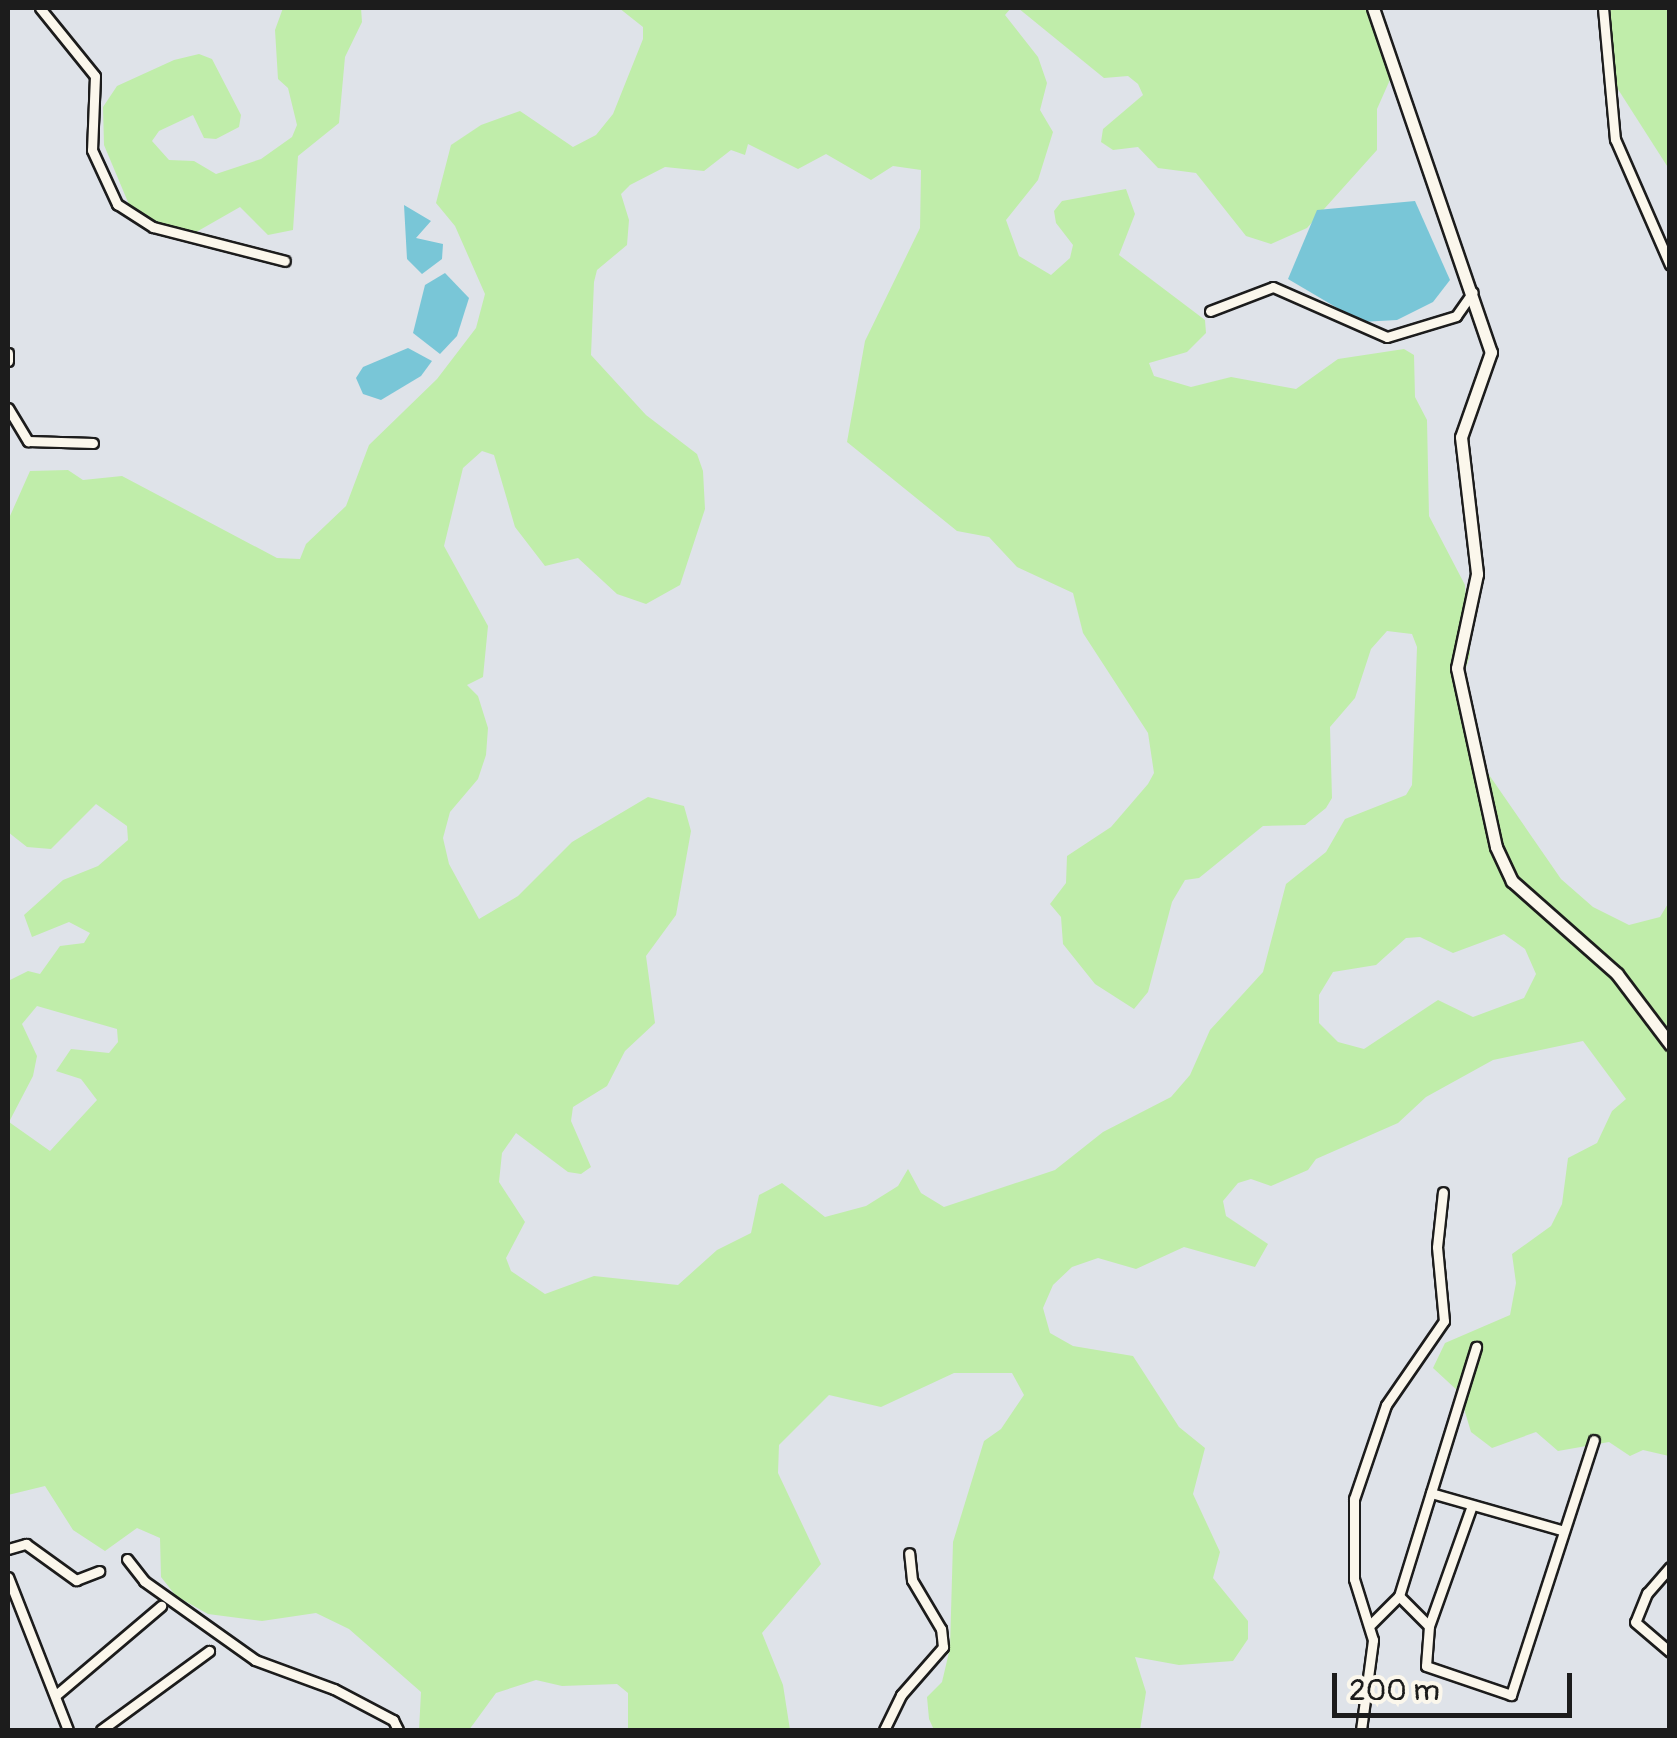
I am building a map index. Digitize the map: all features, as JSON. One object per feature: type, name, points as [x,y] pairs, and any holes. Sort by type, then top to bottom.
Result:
[{"type":"street","points":[[40,8],[95,76],[92,150],[117,204],[153,228],[285,261]]},
{"type":"street","points":[[1374,8],[1398,92],[1473,292],[1491,352],[1460,436],[1477,574],[1457,680],[1496,847],[1512,881],[1616,974],[1670,1044]]},
{"type":"street","points":[[1603,8],[1614,140],[1670,265]]},
{"type":"street","points":[[1210,311],[1273,287],[1387,337],[1456,316],[1473,292]]},
{"type":"street","points":[[8,353],[8,360]]},
{"type":"street","points":[[8,408],[28,441],[93,443]]},
{"type":"street","points":[[1361,1730],[1371,1624],[1354,1580],[1354,1499],[1386,1405],[1444,1322],[1436,1247],[1443,1192]]},
{"type":"street","points":[[1371,1624],[1400,1596],[1476,1347]]},
{"type":"street","points":[[1472,1504],[1429,1626],[1426,1666],[1510,1695],[1594,1440]]},
{"type":"street","points":[[1432,1493],[1564,1531]]},
{"type":"street","points":[[8,1549],[26,1544],[76,1580],[99,1571]]},
{"type":"street","points":[[884,1730],[901,1695],[944,1647],[941,1629],[912,1580],[909,1553]]},
{"type":"street","points":[[128,1560],[144,1581],[255,1660],[319,1682],[394,1720],[398,1730]]},
{"type":"street","points":[[1670,1568],[1647,1593],[1635,1622],[1670,1652]]},
{"type":"street","points":[[8,1577],[68,1730]]},
{"type":"street","points":[[1400,1596],[1429,1626]]},
{"type":"street","points":[[56,1695],[161,1606]]},
{"type":"street","points":[[101,1730],[208,1651]]},
{"type":"green space","points":[[283,8],[361,8],[362,22],[345,57],[339,123],[298,156],[293,230],[268,235],[240,207],[191,235],[163,237],[138,226],[104,145],[103,107],[117,86],[174,60],[199,54],[212,59],[241,115],[239,127],[216,139],[204,138],[193,115],[159,131],[152,141],[169,160],[194,161],[216,174],[261,159],[292,137],[297,125],[288,88],[278,79],[275,30]]},
{"type":"green space","points":[[619,8],[1011,8],[1005,15],[1038,57],[1047,83],[1040,110],[1053,132],[1038,180],[1006,220],[1019,256],[1051,275],[1070,258],[1073,245],[1056,223],[1054,211],[1062,201],[1126,189],[1135,214],[1119,255],[1205,320],[1206,333],[1187,352],[1149,363],[1154,376],[1191,387],[1231,377],[1296,389],[1338,359],[1404,349],[1414,355],[1415,397],[1427,420],[1429,516],[1465,585],[1470,655],[1462,680],[1485,769],[1561,879],[1593,907],[1629,925],[1660,917],[1669,902],[1669,1456],[1643,1450],[1630,1456],[1609,1442],[1558,1451],[1536,1432],[1492,1448],[1471,1432],[1459,1392],[1433,1368],[1445,1343],[1510,1315],[1516,1283],[1512,1254],[1551,1226],[1562,1204],[1568,1158],[1597,1143],[1612,1111],[1626,1099],[1583,1041],[1493,1060],[1426,1097],[1398,1123],[1316,1159],[1308,1170],[1271,1186],[1251,1179],[1238,1183],[1223,1201],[1226,1216],[1268,1244],[1255,1267],[1184,1247],[1136,1269],[1098,1258],[1072,1267],[1053,1285],[1043,1308],[1050,1333],[1073,1346],[1133,1356],[1179,1427],[1205,1448],[1193,1494],[1220,1552],[1213,1578],[1248,1621],[1248,1639],[1233,1661],[1179,1665],[1135,1657],[1146,1692],[1140,1730],[934,1730],[929,1719],[927,1697],[942,1682],[950,1648],[953,1542],[984,1441],[1001,1429],[1024,1395],[1012,1373],[954,1373],[881,1407],[829,1395],[779,1445],[778,1473],[821,1564],[762,1633],[783,1685],[790,1730],[628,1730],[628,1693],[617,1684],[562,1686],[536,1680],[496,1693],[469,1730],[419,1730],[421,1692],[349,1629],[316,1613],[262,1621],[208,1614],[176,1596],[161,1577],[160,1538],[137,1528],[105,1551],[73,1530],[45,1486],[8,1495],[8,981],[28,971],[40,974],[60,946],[84,943],[90,933],[69,922],[32,937],[24,915],[63,880],[98,866],[128,840],[127,826],[96,804],[51,849],[27,847],[8,832],[10,516],[30,471],[68,470],[83,480],[122,476],[277,558],[300,559],[306,544],[346,506],[369,445],[437,379],[476,328],[485,294],[455,226],[436,203],[451,145],[481,125],[520,111],[573,147],[596,135],[613,114],[643,39],[643,27]],"holes":[[[748,144],[798,169],[826,154],[871,180],[893,166],[921,170],[920,228],[865,341],[847,442],[957,531],[989,537],[1017,567],[1073,593],[1083,633],[1148,733],[1154,773],[1148,784],[1111,827],[1067,856],[1066,883],[1050,904],[1061,917],[1063,944],[1095,984],[1134,1009],[1148,992],[1172,902],[1185,880],[1199,878],[1263,826],[1305,825],[1326,808],[1332,798],[1330,727],[1355,698],[1371,649],[1387,631],[1412,634],[1417,647],[1412,785],[1406,795],[1345,819],[1326,852],[1286,884],[1263,972],[1210,1030],[1190,1075],[1171,1097],[1103,1132],[1055,1170],[944,1207],[921,1193],[908,1169],[898,1186],[866,1206],[825,1217],[782,1183],[759,1195],[751,1233],[717,1250],[678,1285],[594,1276],[545,1294],[511,1271],[506,1258],[525,1222],[499,1182],[502,1153],[516,1133],[568,1172],[581,1174],[591,1167],[571,1121],[573,1107],[607,1086],[625,1051],[655,1023],[646,956],[676,915],[691,831],[684,806],[648,797],[572,842],[518,896],[479,919],[449,864],[443,838],[450,812],[478,779],[486,755],[488,728],[478,696],[467,685],[483,677],[488,626],[444,546],[463,468],[482,451],[494,455],[515,527],[545,566],[578,558],[617,594],[646,604],[680,585],[705,509],[703,471],[697,454],[646,415],[591,355],[594,282],[597,270],[627,245],[629,220],[621,194],[630,185],[665,167],[704,171],[731,150],[745,155]],[[1504,934],[1525,949],[1536,974],[1524,998],[1473,1017],[1438,1000],[1364,1049],[1338,1042],[1319,1023],[1319,995],[1333,972],[1376,965],[1406,938],[1420,937],[1453,953]],[[37,1006],[117,1029],[118,1042],[109,1053],[71,1049],[56,1071],[81,1079],[97,1100],[50,1151],[9,1122],[33,1076],[37,1056],[22,1024]]]},
{"type":"green space","points":[[1018,8],[1374,8],[1393,73],[1377,109],[1377,150],[1307,228],[1271,244],[1246,236],[1196,173],[1158,168],[1138,147],[1113,150],[1101,142],[1103,129],[1143,95],[1138,84],[1128,76],[1104,78]]},
{"type":"green space","points":[[1610,8],[1669,8],[1669,169],[1614,83]]},
{"type":"water","points":[[1415,201],[1450,280],[1433,302],[1397,320],[1361,322],[1288,279],[1317,210]]},
{"type":"water","points":[[404,205],[431,221],[416,238],[443,244],[442,259],[422,274],[407,259]]},
{"type":"water","points":[[445,273],[469,298],[457,336],[440,354],[413,333],[425,285]]},
{"type":"water","points":[[408,348],[432,361],[421,376],[381,400],[363,394],[356,378],[363,367]]}]
